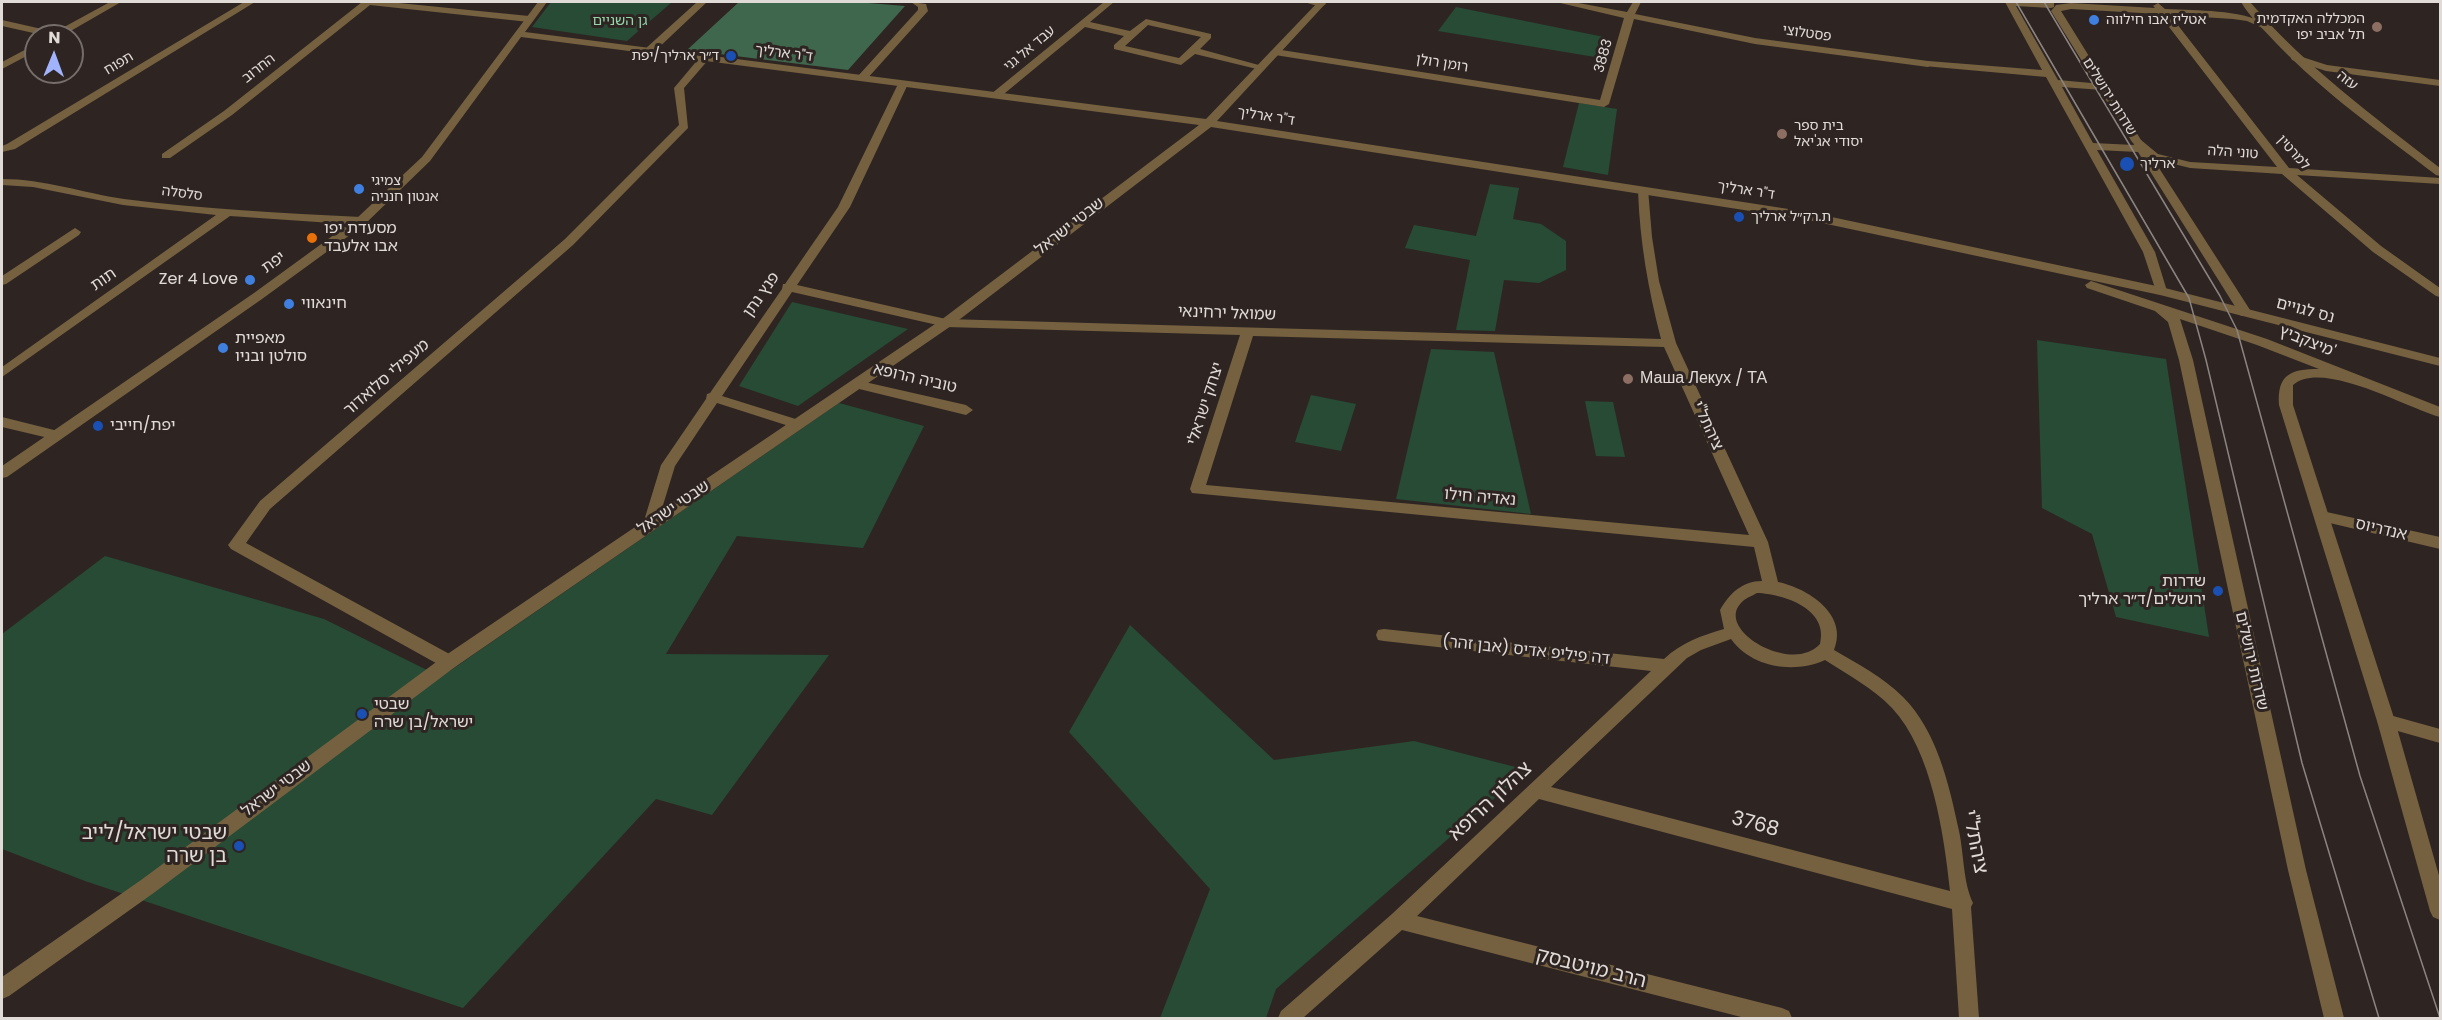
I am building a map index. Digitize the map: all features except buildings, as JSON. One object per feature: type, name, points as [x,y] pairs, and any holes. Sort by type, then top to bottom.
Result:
[{"type":"street","points":[[77,24],[116,2]]},
{"type":"street","name":"תפוח","points":[[2,149],[11,147],[250,2]]},
{"type":"street","points":[[368,2],[529,19]]},
{"type":"street","name":"החרוב","points":[[166,156],[228,113],[368,2]]},
{"type":"street","name":"יפת","points":[[2,473],[258,296],[361,221],[426,159],[542,2]]},
{"type":"street","points":[[649,51],[702,2]]},
{"type":"street","points":[[862,78],[923,11],[923,6],[915,2]]},
{"type":"street","name":"עבד אל גני","points":[[995,96],[1109,2]]},
{"type":"street","points":[[1309,2],[1322,3]]},
{"type":"street","name":"פסטלוצי","points":[[1561,2],[1755,41],[2102,87]]},
{"type":"street","name":"3883","points":[[1604,104],[1630,15],[1637,2]]},
{"type":"street","points":[[2009,2],[2059,8],[2072,6],[2242,17],[2265,26]]},
{"type":"street","name":"שדרות ירושלים","points":[[2009,2],[2149,252],[2158,276],[2161,300],[2178,329],[2295,858],[2334,1018]]},
{"type":"street","name":"למרטין","points":[[2154,2],[2287,172],[2377,249],[2440,293]]},
{"type":"street","name":"עזה","points":[[2245,2],[2296,58],[2440,173]]},
{"type":"street","name":"שבטי ישראל","points":[[2,988],[148,886],[448,662],[946,323],[1181,142],[1209,123],[1322,3]]},
{"type":"street","name":"שדרות ירושלים","points":[[2052,7],[2246,313]]},
{"type":"street","points":[[1146,22],[1208,36],[1193,50],[1181,62],[1118,47],[1146,22]]},
{"type":"street","points":[[2,23],[24,28]]},
{"type":"street","points":[[1081,23],[1132,35]]},
{"type":"street","name":"ד\"ר ארליך","points":[[518,34],[1209,123],[1861,226],[2005,258],[2161,300]]},
{"type":"street","points":[[1193,50],[1261,67]]},
{"type":"street","name":"רומן רולן","points":[[1275,52],[1604,104]]},
{"type":"street","points":[[2,66],[24,53]]},
{"type":"street","points":[[2296,58],[2321,67],[2440,83]]},
{"type":"street","name":"מעפילי סלואדור","points":[[448,662],[236,545],[265,505],[569,242],[684,126],[678,88],[704,59]]},
{"type":"street","points":[[2329,86],[2337,78],[2351,72]]},
{"type":"street","name":"פנץ נתן","points":[[651,524],[668,465],[712,397],[844,207],[903,84]]},
{"type":"street","points":[[1164,118],[1173,122],[1179,129],[1181,142]]},
{"type":"street","points":[[2091,146],[2139,146]]},
{"type":"street","name":"טוני הלה","points":[[2139,146],[2154,156],[2177,163],[2440,181]]},
{"type":"street","name":"סלסלה","points":[[2,182],[19,181],[54,185],[119,202],[225,214],[361,221]]},
{"type":"street","name":"ציהתל\"י","points":[[1644,191],[1646,237],[1653,280],[1669,343],[1760,542],[1771,587]]},
{"type":"street","name":"תות","points":[[2,373],[225,214]]},
{"type":"street","points":[[2,280],[75,232]]},
{"type":"street","name":"שמואל ירחינאי","points":[[788,288],[946,323],[1669,343]]},
{"type":"street","name":"נס לגויים","points":[[2161,300],[2246,313],[2440,362]]},
{"type":"street","name":"מיצקביץ'","points":[[2161,300],[2440,412]]},
{"type":"street","name":"יצחק ישראלי","points":[[1197,489],[1248,331]]},
{"type":"street","points":[[2356,379],[2326,374],[2304,374],[2288,381],[2285,390],[2286,405],[2386,721],[2440,911]]},
{"type":"street","name":"טוביה הרופא","points":[[856,384],[966,410]]},
{"type":"street","points":[[712,397],[797,424]]},
{"type":"street","points":[[2,422],[57,435]]},
{"type":"street","name":"נאדיה חילו","points":[[1197,489],[1760,542]]},
{"type":"street","name":"אנדריוס","points":[[2322,516],[2440,543]]},
{"type":"street","points":[[1755,587],[1771,587],[1802,597],[1825,617],[1830,629],[1830,641],[1825,652],[1815,659],[1802,663],[1771,660],[1756,653],[1733,632],[1728,620],[1728,608],[1733,599],[1743,591],[1755,587]]},
{"type":"street","name":"צהלון הרופא","points":[[1288,1018],[1399,920],[1681,653],[1695,645],[1733,632]]},
{"type":"street","name":"דה פיליפ אדיס (אבן זהר)","points":[[1384,635],[1668,666]]},
{"type":"street","name":"ציהתל\"י","points":[[1825,652],[1888,693],[1904,710],[1925,739],[1950,830],[1962,903],[1969,1018]]},
{"type":"street","points":[[2386,721],[2440,736]]},
{"type":"street","name":"3768","points":[[1536,791],[1962,903]]},
{"type":"street","name":"הרב מויטבסק","points":[[1399,920],[1782,1018]]},
{"type":"green space","name":"גן השניים","points":[[551,2],[672,2],[627,41],[532,27]]},
{"type":"green space","points":[[739,2],[856,2],[905,6],[848,70],[687,50]]},
{"type":"green space","points":[[1456,7],[1604,37],[1595,57],[1438,31]]},
{"type":"green space","points":[[1579,103],[1617,109],[1608,175],[1563,167]]},
{"type":"green space","points":[[1490,184],[1519,188],[1513,219],[1541,224],[1566,241],[1566,270],[1539,283],[1504,280],[1495,331],[1456,330],[1470,260],[1405,248],[1414,225],[1476,236]]},
{"type":"green space","points":[[792,302],[908,329],[798,406],[739,386]]},
{"type":"green space","points":[[2037,340],[2166,359],[2209,637],[2116,617],[2092,534],[2042,508]]},
{"type":"green space","points":[[1431,349],[1494,352],[1531,514],[1396,499]]},
{"type":"green space","points":[[1311,395],[1356,404],[1341,451],[1295,442]]},
{"type":"green space","points":[[1585,401],[1613,402],[1625,457],[1596,456]]},
{"type":"green space","points":[[839,403],[924,426],[863,548],[737,536],[666,654],[829,655],[712,815],[656,799],[463,1008],[85,881],[2,849],[2,634],[105,556],[324,619],[441,677]]},
{"type":"green space","points":[[1130,625],[1274,760],[1414,741],[1527,770],[1276,989],[1266,1018],[1160,1018],[1210,889],[1069,732]]},
{"type":"tram line","points":[[2016,2],[2189,298],[2206,360],[2302,763],[2379,1018]]},
{"type":"tram line","points":[[2044,2],[2220,296],[2237,330],[2360,776],[2440,1018]]},
{"type":"place","name":"אטליז אבו חילווה","points":[[2094,20]]},
{"type":"place","name":"המכללה האקדמית תל אביב יפו","points":[[2377,27]]},
{"type":"place","name":"ד״ר ארליך/יפת","points":[[731,56]]},
{"type":"place","name":"בית ספר יסודי אג'יאל","points":[[1782,134]]},
{"type":"place","name":"ארליך","points":[[2127,164]]},
{"type":"place","name":"צמיגי אנטון חנניה","points":[[359,189]]},
{"type":"place","name":"ת.רק״ל ארליך","points":[[1739,217]]},
{"type":"place","name":"מסעדת יפו אבו אלעבד","points":[[312,238]]},
{"type":"place","name":"Zer 4 Love","points":[[250,280]]},
{"type":"place","name":"חינאווי","points":[[289,304]]},
{"type":"place","name":"מאפיית סולטן ובניו","points":[[223,348]]},
{"type":"place","name":"Маша Лекух / ТА","points":[[1628,379]]},
{"type":"place","name":"יפת/חייבי","points":[[98,426]]},
{"type":"place","name":"שדרות ירושלים/ד״ר ארליך","points":[[2218,591]]},
{"type":"place","name":"שבטי ישראל/בן שרה","points":[[362,714]]},
{"type":"place","name":"שבטי ישראל/לייב בן שרה","points":[[239,846]]}]
